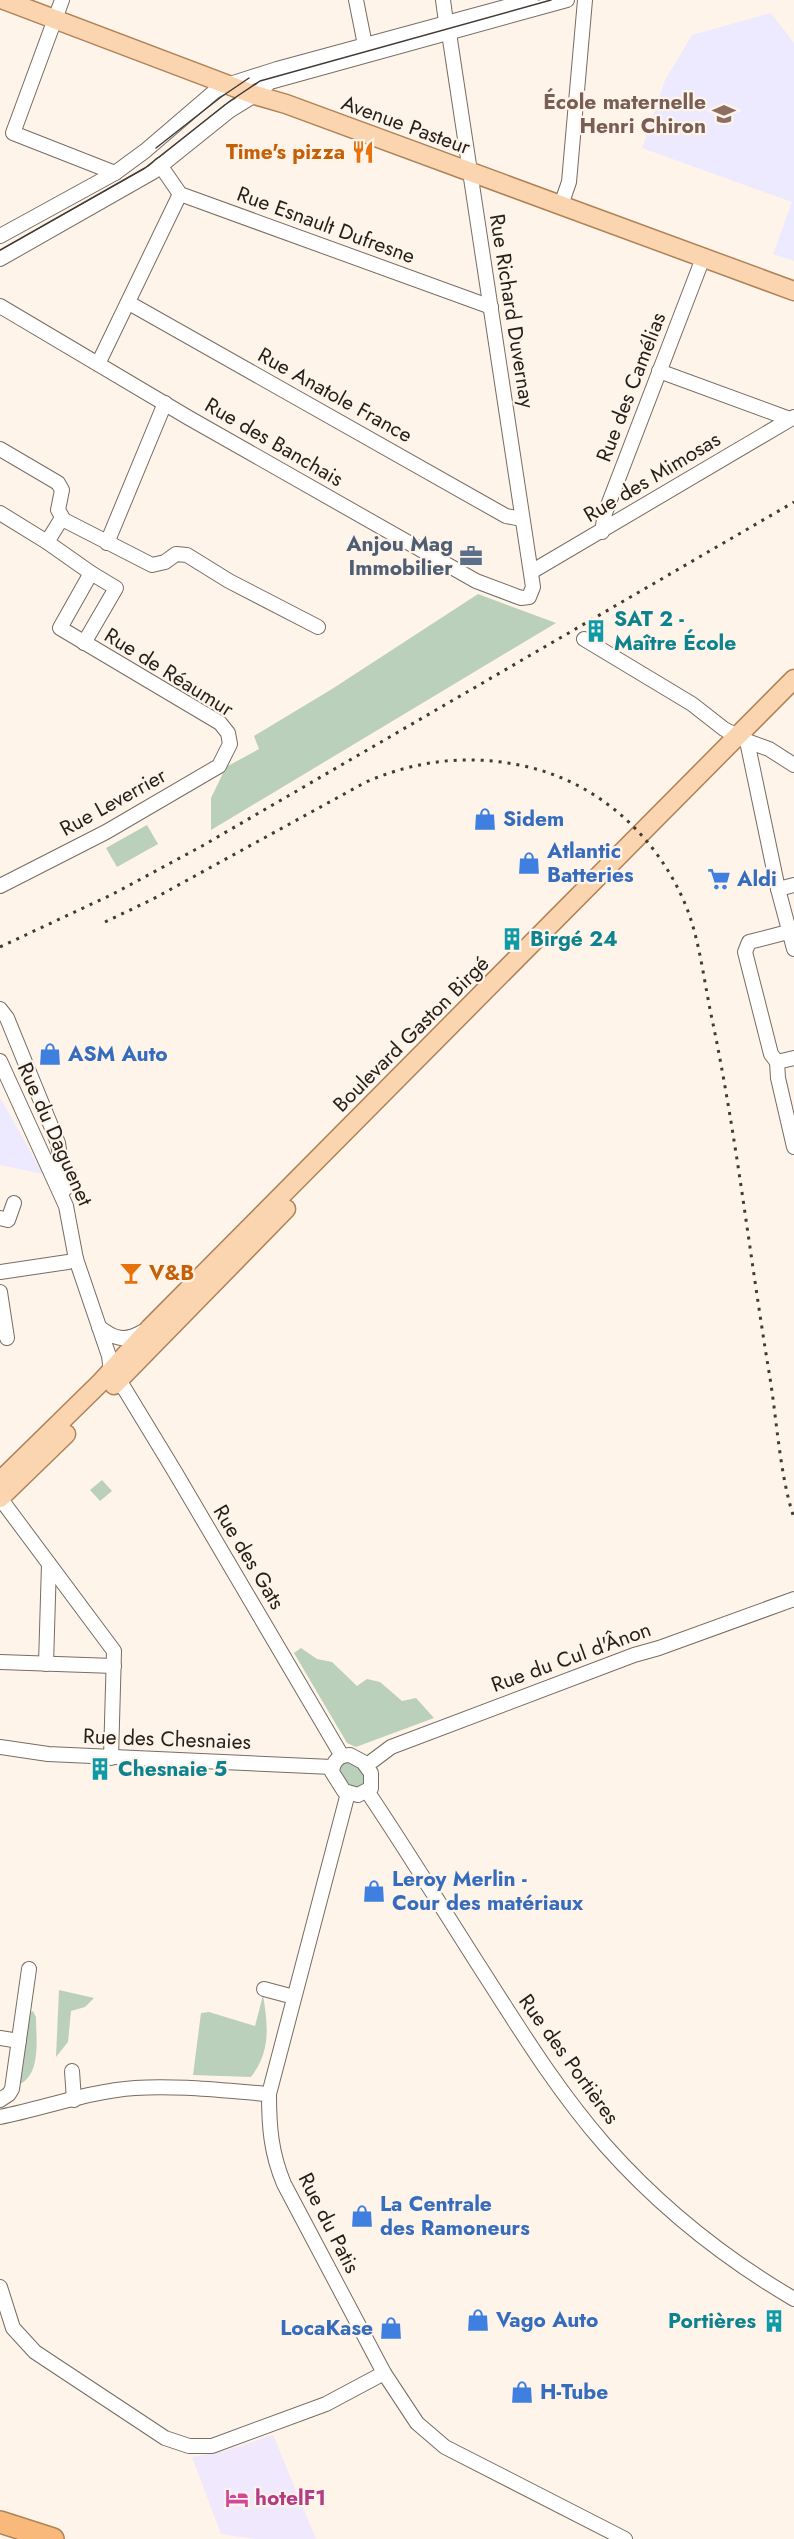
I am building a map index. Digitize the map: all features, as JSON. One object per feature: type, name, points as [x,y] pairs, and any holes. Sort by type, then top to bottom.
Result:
[{"type":"highway","points":[[0,2522],[53,2539]]},
{"type":"main road","name":"Avenue Pasteur","points":[[4,0],[227,85],[286,104],[794,291]]},
{"type":"main road","name":"Boulevard Gaston Birgé","points":[[0,1498],[16,1484],[115,1376],[742,739],[794,679]]},
{"type":"main road","name":"Boulevard Gaston Birgé","points":[[0,1481],[115,1376],[150,1328],[742,739],[794,696]]},
{"type":"street","points":[[62,0],[13,133],[115,172]]},
{"type":"street","points":[[356,0],[364,45]]},
{"type":"street","name":"Rue Richard Duvernay","points":[[443,0],[531,572],[532,595]]},
{"type":"street","points":[[0,259],[153,172],[229,111],[255,95],[270,82],[531,0]]},
{"type":"street","points":[[0,237],[115,172],[145,151],[215,91],[227,85],[364,45],[567,0]]},
{"type":"street","points":[[561,205],[567,191],[570,171],[585,0]]},
{"type":"street","points":[[98,364],[180,194],[160,165]]},
{"type":"street","name":"Rue Esnault Dufresne","points":[[180,194],[491,308]]},
{"type":"street","name":"Rue des Camélias","points":[[602,532],[605,513],[703,258]]},
{"type":"street","name":"Rue Anatole France","points":[[129,303],[506,516],[522,519]]},
{"type":"street","name":"Rue des Banchais","points":[[0,306],[165,404],[476,581],[521,598],[532,595]]},
{"type":"street","points":[[659,371],[792,418]]},
{"type":"street","points":[[106,543],[165,404]]},
{"type":"street","name":"Rue des Mimosas","points":[[531,572],[792,418]]},
{"type":"street","points":[[0,449],[53,479],[61,486],[58,508],[62,518],[106,543],[155,566],[176,554],[184,553],[229,580],[318,627]]},
{"type":"street","name":"Rue de Réaumur","points":[[0,513],[116,588],[84,643]]},
{"type":"street","points":[[47,542],[62,518]]},
{"type":"street","name":"Rue de Réaumur","points":[[91,573],[60,628],[220,723],[230,737]]},
{"type":"street","points":[[584,639],[692,704],[742,739],[769,749],[794,765]]},
{"type":"street","name":"Rue Leverrier","points":[[0,886],[106,832],[219,766],[228,749],[230,737]]},
{"type":"street","points":[[742,739],[794,949]]},
{"type":"street","points":[[778,888],[794,885]]},
{"type":"street","points":[[791,934],[752,941],[745,948],[752,985],[771,1054],[777,1062],[778,1078],[794,1147]]},
{"type":"street","points":[[0,1009],[7,1018],[58,1143],[66,1206]]},
{"type":"street","points":[[777,1062],[794,1058]]},
{"type":"street","name":"Rue du Daguenet","points":[[0,1061],[66,1206],[76,1259],[115,1376]]},
{"type":"street","points":[[0,1218],[8,1220],[14,1203]]},
{"type":"street","points":[[0,1272],[76,1259]]},
{"type":"street","points":[[0,1292],[7,1338]]},
{"type":"street","points":[[99,1327],[108,1335],[121,1339],[131,1339],[150,1328]]},
{"type":"street","name":"Rue des Gats","points":[[115,1376],[342,1756]]},
{"type":"street","points":[[0,1498],[110,1644],[115,1658],[111,1758]]},
{"type":"street","points":[[46,1664],[49,1564]]},
{"type":"street","name":"Rue du Cul d'Ânon","points":[[367,1765],[391,1747],[634,1655],[794,1599]]},
{"type":"street","points":[[0,1662],[114,1666]]},
{"type":"street","name":"Rue des Chesnaies","points":[[0,1747],[48,1754],[111,1758],[332,1767]]},
{"type":"street","points":[[350,1755],[367,1765],[372,1778],[370,1788],[358,1795],[348,1793],[334,1777],[332,1767],[342,1756],[350,1755]]},
{"type":"street","name":"Rue des Portières","points":[[367,1791],[532,2050],[599,2138],[648,2189],[688,2225],[742,2266],[794,2299]]},
{"type":"street","name":"Rue du Patis","points":[[348,1793],[269,2094],[270,2140],[274,2160],[289,2193],[384,2373],[411,2415],[424,2430],[445,2446],[626,2539]]},
{"type":"street","points":[[0,2100],[12,2089],[29,1969]]},
{"type":"street","points":[[264,1989],[294,1997]]},
{"type":"street","points":[[0,2038],[19,2041]]},
{"type":"street","points":[[72,2071],[74,2100]]},
{"type":"street","points":[[0,2117],[96,2093],[137,2088],[269,2094]]},
{"type":"street","points":[[0,2287],[13,2328],[36,2352],[165,2438],[189,2446],[212,2446],[244,2436],[326,2404],[384,2373]]},
{"type":"shaded area","name":"École maternelle Henri Chiron","points":[[771,13],[794,43],[794,261],[773,254],[792,202],[642,148],[665,80],[692,35]]},
{"type":"shaded area","points":[[0,1098],[6,1108],[43,1174],[0,1165]]},
{"type":"shaded area","points":[[273,2435],[316,2539],[255,2539],[221,2534],[192,2457],[225,2451]]},
{"type":"green space","points":[[478,594],[556,623],[211,830],[211,798],[226,767],[259,749],[254,736],[332,689]]},
{"type":"green space","points":[[147,825],[158,844],[117,867],[106,848]]},
{"type":"green space","points":[[102,1480],[112,1491],[100,1501],[90,1490]]},
{"type":"green space","points":[[301,1648],[317,1659],[332,1662],[357,1686],[367,1679],[380,1682],[402,1701],[416,1698],[434,1718],[356,1747],[347,1743],[294,1653]]},
{"type":"green space","points":[[347,1761],[358,1766],[363,1772],[365,1783],[358,1788],[348,1783],[341,1774],[340,1766]]},
{"type":"green space","points":[[59,1990],[94,1998],[85,2007],[71,2011],[68,2042],[56,2057]]},
{"type":"green space","points":[[263,1995],[267,2028],[265,2048],[251,2077],[193,2075],[201,2013],[209,2012],[255,2026]]},
{"type":"green space","points":[[33,2011],[36,2017],[37,2035],[34,2066],[25,2081],[17,2085],[27,2014]]},
{"type":"tram line","points":[[0,250],[145,168],[230,101],[260,81],[551,0]]},
{"type":"tram line","points":[[156,148],[249,78]]},
{"type":"railway","points":[[0,947],[113,894],[202,846],[794,502]]},
{"type":"railway","points":[[105,922],[153,899],[366,782],[424,764],[483,760],[524,766],[576,785],[600,799],[622,816],[642,835],[674,881],[695,933],[729,1109],[782,1467],[794,1518]]},
{"type":"place","name":"École maternelle Henri Chiron","points":[[724,114]]},
{"type":"place","name":"Time's pizza","points":[[363,152]]},
{"type":"place","name":"Anjou Mag Immobilier","points":[[471,556]]},
{"type":"place","name":"SAT 2 - Maître École","points":[[596,631]]},
{"type":"place","name":"Sidem","points":[[485,819]]},
{"type":"place","name":"Atlantic Batteries","points":[[529,863]]},
{"type":"place","name":"Aldi","points":[[719,879]]},
{"type":"place","name":"Birgé 24","points":[[512,939]]},
{"type":"place","name":"ASM Auto","points":[[50,1054]]},
{"type":"place","name":"V&B","points":[[131,1273]]},
{"type":"place","name":"Chesnaie 5","points":[[100,1769]]},
{"type":"place","name":"Leroy Merlin - Cour des matériaux","points":[[374,1891]]},
{"type":"place","name":"La Centrale des Ramoneurs","points":[[362,2216]]},
{"type":"place","name":"Vago Auto","points":[[478,2320]]},
{"type":"place","name":"Portières","points":[[774,2321]]},
{"type":"place","name":"LocaKase","points":[[391,2328]]},
{"type":"place","name":"H-Tube","points":[[522,2392]]},
{"type":"place","name":"hotelF1","points":[[237,2498]]}]
